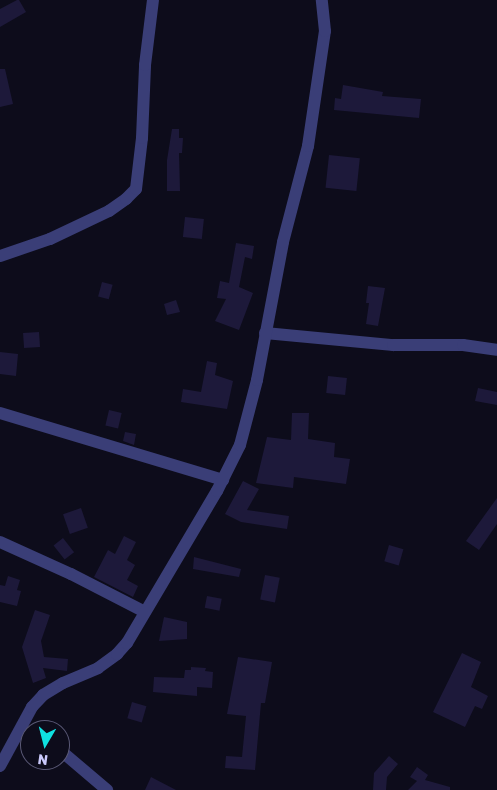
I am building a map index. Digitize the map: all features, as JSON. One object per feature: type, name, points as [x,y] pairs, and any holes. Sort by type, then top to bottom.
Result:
[{"type":"street","points":[[0,256],[50,239],[109,211],[136,189],[142,138],[145,65],[153,0]]},
{"type":"street","points":[[29,720],[32,707],[52,689],[98,668],[117,654],[127,643],[223,480],[245,431],[283,242],[310,136],[325,31],[322,0]]},
{"type":"street","points":[[266,333],[393,345],[463,345],[497,350]]},
{"type":"street","points":[[0,413],[223,480]]},
{"type":"street","points":[[0,542],[71,574],[145,612]]},
{"type":"street","points":[[0,766],[20,737]]},
{"type":"street","points":[[70,759],[107,790]]},
{"type":"building","points":[[19,0],[26,12],[0,27],[0,9]]},
{"type":"building","points":[[0,69],[5,69],[13,104],[0,107]]},
{"type":"building","points":[[343,85],[383,92],[382,96],[421,99],[419,118],[334,110],[335,98],[341,99]]},
{"type":"building","points":[[172,129],[179,129],[179,138],[183,138],[182,153],[179,153],[180,191],[167,191],[167,160]]},
{"type":"building","points":[[329,155],[360,158],[356,191],[326,188]]},
{"type":"building","points":[[185,217],[204,219],[202,239],[183,237]]},
{"type":"building","points":[[236,243],[254,246],[252,259],[245,257],[239,287],[253,293],[239,330],[215,321],[226,299],[217,298],[220,281],[229,283]]},
{"type":"building","points":[[102,282],[113,285],[109,299],[98,296]]},
{"type":"building","points":[[368,286],[385,288],[378,326],[366,324],[369,303],[366,303]]},
{"type":"building","points":[[176,300],[180,312],[167,315],[164,304]]},
{"type":"building","points":[[39,332],[40,347],[24,348],[23,333]]},
{"type":"building","points":[[0,352],[18,354],[16,376],[0,374]]},
{"type":"building","points":[[207,361],[217,363],[215,375],[233,381],[227,409],[181,402],[183,389],[201,392]]},
{"type":"building","points":[[328,376],[347,378],[345,395],[326,393]]},
{"type":"building","points":[[478,388],[497,392],[497,405],[475,401]]},
{"type":"building","points":[[109,410],[122,413],[118,429],[105,426]]},
{"type":"building","points":[[292,413],[309,413],[308,439],[335,443],[334,457],[350,459],[346,484],[294,477],[293,488],[256,483],[267,437],[291,440]]},
{"type":"building","points":[[125,432],[136,434],[134,445],[123,441]]},
{"type":"building","points":[[243,481],[259,489],[247,510],[289,516],[287,529],[241,522],[225,514]]},
{"type":"building","points":[[497,498],[497,524],[479,550],[466,541]]},
{"type":"building","points":[[81,508],[88,528],[70,534],[63,514]]},
{"type":"building","points":[[124,536],[136,542],[127,560],[135,565],[127,580],[138,586],[133,597],[94,577],[108,550],[115,554]]},
{"type":"building","points":[[63,538],[74,552],[65,560],[54,545]]},
{"type":"building","points":[[389,545],[403,549],[399,565],[384,561]]},
{"type":"building","points":[[194,557],[241,569],[239,577],[193,569]]},
{"type":"building","points":[[265,575],[280,578],[275,602],[260,600]]},
{"type":"building","points":[[8,576],[20,580],[17,590],[21,591],[17,606],[0,602],[0,585],[5,586]]},
{"type":"building","points":[[207,596],[222,599],[219,611],[205,608]]},
{"type":"building","points":[[35,610],[50,615],[41,641],[44,657],[68,659],[67,671],[43,668],[46,678],[33,683],[22,647]]},
{"type":"building","points":[[164,617],[187,622],[187,639],[159,641]]},
{"type":"building","points":[[462,653],[481,662],[471,687],[488,696],[482,709],[475,706],[465,727],[433,712]]},
{"type":"building","points":[[238,657],[272,662],[265,703],[261,703],[255,770],[225,768],[226,756],[242,757],[246,716],[227,714]]},
{"type":"building","points":[[191,667],[206,668],[205,671],[213,672],[212,688],[197,687],[197,696],[153,692],[154,677],[184,678],[185,670],[191,670]]},
{"type":"building","points":[[132,702],[146,706],[142,722],[127,718]]},
{"type":"building","points":[[389,756],[398,764],[387,777],[386,790],[373,790],[374,773]]},
{"type":"building","points":[[417,767],[428,775],[425,780],[450,787],[450,790],[408,790],[417,781],[410,777]]},
{"type":"building","points":[[151,777],[176,790],[145,790]]}]
